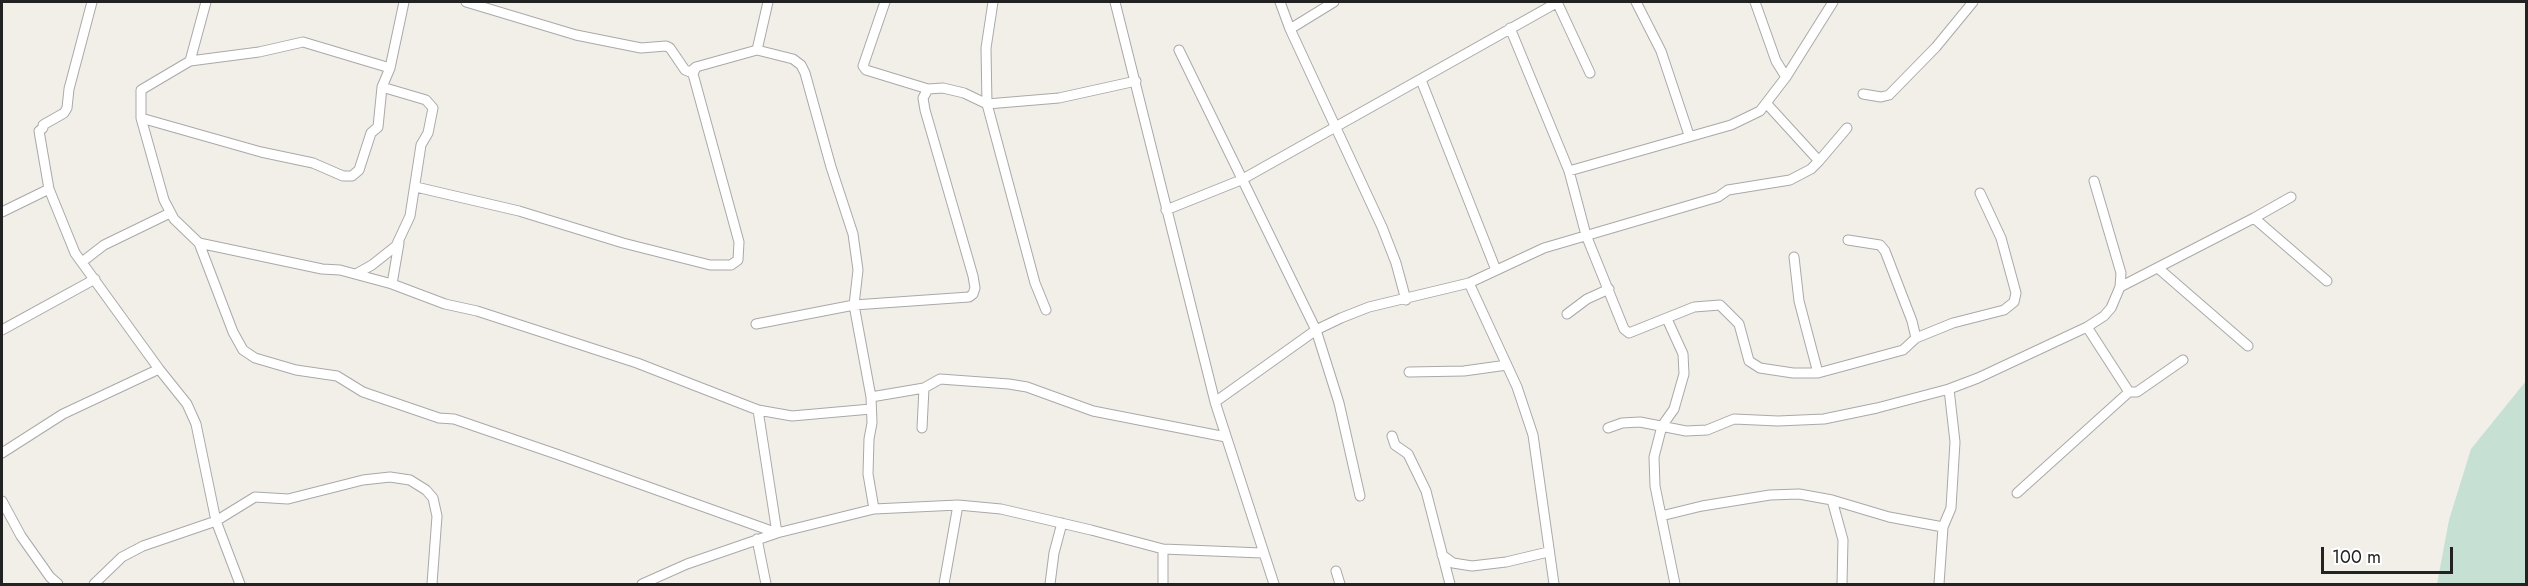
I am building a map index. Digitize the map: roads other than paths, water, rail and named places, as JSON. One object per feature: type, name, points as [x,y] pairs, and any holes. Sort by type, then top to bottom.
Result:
[{"type":"street","points":[[92,2],[69,89],[67,108],[64,113],[43,125],[39,131],[49,189],[70,242],[82,262],[159,369],[188,404],[196,424],[216,521],[240,585]]},
{"type":"street","points":[[190,62],[206,2]]},
{"type":"street","points":[[141,118],[261,152],[289,156],[343,176],[352,176],[359,170],[371,132],[378,127],[382,87],[390,68],[404,2]]},
{"type":"street","points":[[466,2],[576,35],[641,48],[666,46],[670,48],[685,70],[690,72],[696,67],[757,50],[793,59],[801,64],[853,234],[858,270],[854,305],[871,398],[872,423],[868,474],[874,509]]},
{"type":"street","points":[[757,50],[768,2]]},
{"type":"street","points":[[885,2],[863,66],[866,70],[928,89],[933,87],[954,90],[987,104],[1059,98],[1136,81]]},
{"type":"street","points":[[993,2],[986,48],[987,104],[1035,284],[1046,310]]},
{"type":"street","points":[[1115,2],[1215,402],[1274,585]]},
{"type":"street","points":[[1280,2],[1290,29],[1385,236],[1396,263],[1406,300]]},
{"type":"street","points":[[1290,29],[1334,2]]},
{"type":"street","points":[[1167,210],[1241,180],[1558,2],[1590,73]]},
{"type":"street","points":[[1636,2],[1660,51],[1689,135]]},
{"type":"street","points":[[1755,2],[1776,61],[1786,77]]},
{"type":"street","points":[[1569,171],[1740,121],[1760,111],[1786,77],[1833,2]]},
{"type":"street","points":[[1863,94],[1881,98],[1889,95],[1936,47],[1973,2]]},
{"type":"street","points":[[1510,28],[1569,171],[1586,235],[1624,329],[1629,333],[1694,307],[1720,305],[1739,324],[1746,351],[1753,365],[1793,374],[1818,373],[1904,350],[1916,338],[1953,323],[2004,310],[2016,298],[2001,238],[1980,193]]},
{"type":"street","points":[[390,68],[303,42],[259,52],[190,62],[143,88],[140,92],[141,118],[158,183],[170,213],[199,243],[238,343],[249,355],[296,370],[337,376],[363,392],[439,418],[454,419],[777,533]]},
{"type":"street","points":[[1179,50],[1316,330],[1338,403],[1359,496]]},
{"type":"street","points":[[416,187],[519,212],[623,243],[710,265],[731,265],[738,260],[739,242],[693,81],[696,67]]},
{"type":"street","points":[[1421,80],[1496,270]]},
{"type":"street","points":[[356,274],[396,246],[410,216],[420,152],[428,133],[432,106],[424,99],[382,87]]},
{"type":"street","points":[[756,324],[854,305],[969,297],[973,294],[975,288],[973,276],[925,110],[923,98],[928,89]]},
{"type":"street","points":[[1767,103],[1819,160]]},
{"type":"street","points":[[1215,402],[1316,330],[1369,308],[1469,283],[1544,248],[1718,197],[1728,190],[1790,180],[1811,169],[1847,129]]},
{"type":"street","points":[[1608,429],[1622,423],[1641,422],[1686,431],[1707,430],[1734,419],[1778,421],[1824,419],[1877,408],[1949,389],[2087,327],[2104,316],[2111,308],[2120,287],[2121,273],[2094,181]]},
{"type":"street","points":[[2,212],[49,189]]},
{"type":"street","points":[[2120,287],[2291,197]]},
{"type":"street","points":[[82,262],[105,245],[130,231],[170,213]]},
{"type":"street","points":[[2254,218],[2327,281]]},
{"type":"street","points":[[392,284],[399,237]]},
{"type":"street","points":[[1848,240],[1883,247],[1912,321],[1916,338]]},
{"type":"street","points":[[199,243],[356,274],[392,284],[445,304],[477,311],[637,363],[758,410],[792,417],[871,409]]},
{"type":"street","points":[[1794,257],[1799,301],[1818,373]]},
{"type":"street","points":[[2158,268],[2248,346]]},
{"type":"street","points":[[2,330],[95,279]]},
{"type":"street","points":[[1469,283],[1517,387],[1533,435],[1554,585]]},
{"type":"street","points":[[1567,314],[1587,299],[1609,289]]},
{"type":"street","points":[[1667,319],[1683,354],[1684,374],[1674,409],[1662,426],[1654,457],[1655,486],[1675,585]]},
{"type":"street","points":[[2087,327],[2129,392]]},
{"type":"street","points":[[2017,494],[2129,392],[2137,392],[2183,360]]},
{"type":"street","points":[[1409,372],[1464,371],[1507,365]]},
{"type":"street","points":[[2,453],[63,414],[159,369]]},
{"type":"street","points":[[871,398],[924,388],[940,379],[1009,384],[1027,387],[1093,411],[1226,437]]},
{"type":"street","points":[[922,428],[924,388]]},
{"type":"street","points":[[1939,585],[1943,527],[1951,508],[1955,442],[1949,389]]},
{"type":"street","points":[[758,410],[777,533]]},
{"type":"street","points":[[1392,435],[1395,444],[1408,454],[1426,491],[1450,585]]},
{"type":"street","points":[[94,585],[122,557],[142,546],[216,521],[255,497],[288,499],[377,478],[410,480],[426,490],[436,508],[432,585]]},
{"type":"street","points":[[1661,516],[1702,506],[1770,495],[1800,494],[1832,500],[1890,517],[1943,527]]},
{"type":"street","points":[[1832,500],[1843,540],[1842,585]]},
{"type":"street","points":[[2,501],[21,536],[58,585]]},
{"type":"street","points":[[642,585],[687,564],[757,539],[874,509],[958,505],[1001,509],[1163,549],[1262,553]]},
{"type":"street","points":[[944,585],[958,505]]},
{"type":"street","points":[[1050,585],[1054,553],[1062,523]]},
{"type":"street","points":[[757,539],[766,585]]},
{"type":"street","points":[[1162,585],[1163,549]]},
{"type":"street","points":[[1442,555],[1454,563],[1472,566],[1506,562],[1548,552]]},
{"type":"street","points":[[1336,571],[1340,585]]}]
